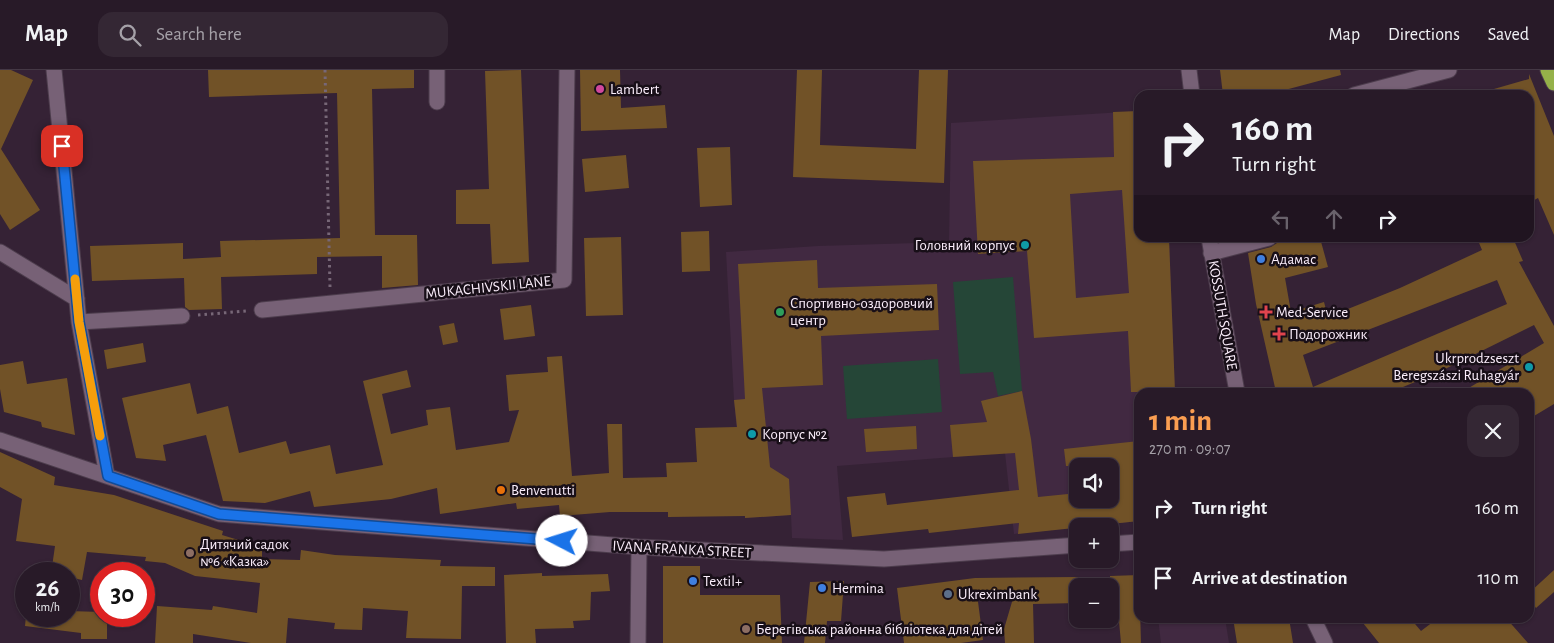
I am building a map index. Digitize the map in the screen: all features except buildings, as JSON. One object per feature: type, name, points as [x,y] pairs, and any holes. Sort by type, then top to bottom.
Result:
[{"type":"highway","points":[[1548,70],[1554,83]]},
{"type":"street","points":[[54,70],[79,322],[108,476]]},
{"type":"street","points":[[437,70],[437,102]]},
{"type":"street","name":"MUKACHIVSKII LANE","points":[[262,310],[564,280],[567,70]]},
{"type":"street","points":[[1189,70],[1191,90]]},
{"type":"street","points":[[1376,90],[1449,70]]},
{"type":"street","name":"KOSSUTH SQUARE","points":[[1210,242],[1236,388]]},
{"type":"street","points":[[1211,253],[1254,242]]},
{"type":"street","points":[[0,252],[77,299]]},
{"type":"street","points":[[79,322],[182,316]]},
{"type":"street","name":"IVANA FRANKA STREET","points":[[0,440],[219,514],[638,547],[884,558],[1069,546]]},
{"type":"street","points":[[1119,543],[1134,542]]},
{"type":"street","points":[[638,547],[638,643]]},
{"type":"street","points":[[1315,623],[1325,643]]},
{"type":"path","points":[[324,70],[331,303]]},
{"type":"path","points":[[182,316],[262,310]]},
{"type":"shaded area","points":[[1134,111],[1134,242],[1169,242],[1175,388],[1134,388],[1134,522],[1119,523],[1119,518],[1069,518],[1069,528],[1014,534],[1005,453],[837,466],[843,540],[792,538],[791,515],[745,518],[734,400],[726,252],[818,246],[949,242],[951,123]]},
{"type":"shaded area","points":[[1159,623],[1226,623],[1229,643],[1161,643]]},
{"type":"green space","points":[[1013,277],[1022,391],[998,396],[993,372],[960,374],[953,282]]},
{"type":"green space","points":[[938,359],[942,412],[847,419],[843,366]]},
{"type":"slow traffic","points":[[75,279],[79,322],[100,436]]},
{"type":"place","name":"Lambert","points":[[600,89]]},
{"type":"place","name":"Головний корпус","points":[[1025,245]]},
{"type":"place","name":"Адамас","points":[[1261,259]]},
{"type":"place","name":"Спортивно-оздоровчий центр","points":[[780,312]]},
{"type":"place","name":"Med-Service","points":[[1266,312]]},
{"type":"place","name":"Подорожник","points":[[1279,334]]},
{"type":"place","name":"Ukrprodzseszt Beregszászi Ruhagyár","points":[[1529,367]]},
{"type":"place","name":"Корпус №2","points":[[752,434]]},
{"type":"place","name":"Benvenutti","points":[[501,490]]},
{"type":"place","name":"Дитячий садок №6 «Казка»","points":[[190,553]]},
{"type":"place","name":"Textil+","points":[[693,581]]},
{"type":"place","name":"Hermina","points":[[822,588]]},
{"type":"place","name":"Ukreximbank","points":[[948,594]]},
{"type":"place","name":"Берегівська районна бібліотека для дітей","points":[[746,629]]},
{"type":"route","points":[[62,146],[79,322],[108,476],[219,514],[562,541]]}]
